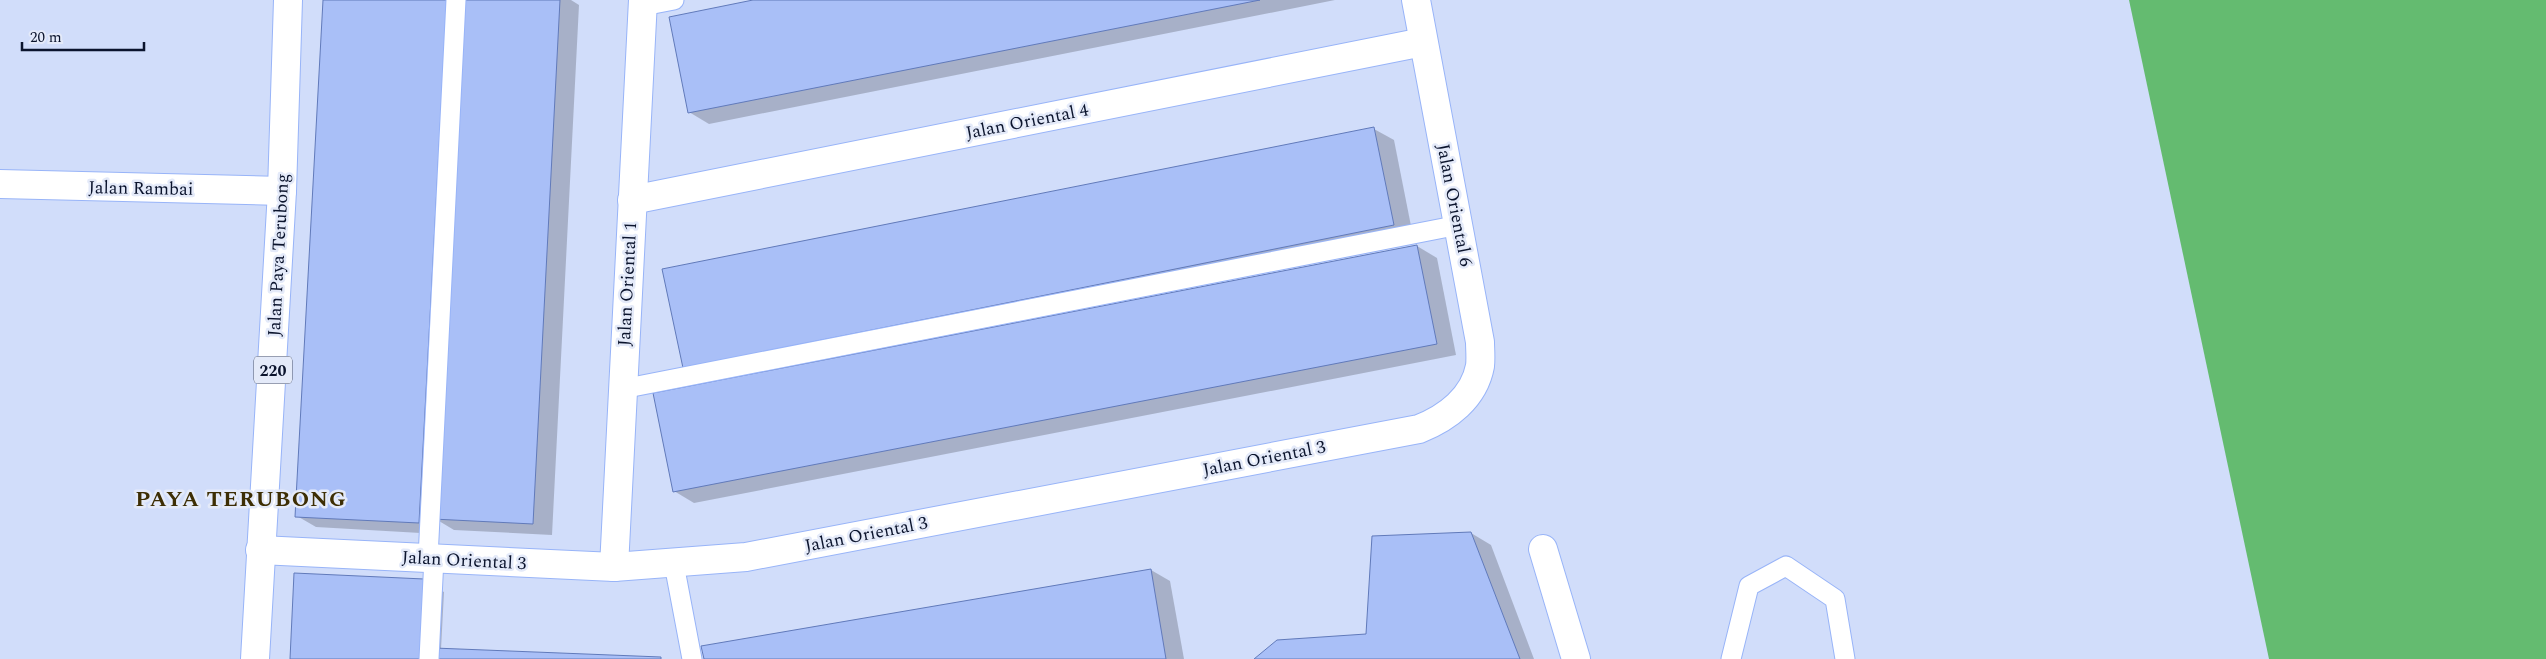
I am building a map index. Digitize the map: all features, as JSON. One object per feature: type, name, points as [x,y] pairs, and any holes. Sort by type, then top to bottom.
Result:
[{"type":"street","name":"Jalan Paya Terubong","points":[[255,659],[282,191],[288,0]]},
{"type":"street","name":"Jalan Oriental 6","points":[[1416,0],[1480,342],[1480,366],[1471,388],[1458,406]]},
{"type":"street","name":"Jalan Oriental 1","points":[[614,567],[643,3]]},
{"type":"street","name":"Jalan Oriental 4","points":[[632,200],[1424,42]]},
{"type":"street","name":"Jalan Rambai","points":[[0,184],[282,191]]},
{"type":"street","name":"Jalan Oriental 3","points":[[260,550],[614,567],[674,564],[746,557],[1419,429],[1441,421],[1458,406]]},
{"type":"street","points":[[1543,549],[1576,659]]},
{"type":"lane","points":[[428,659],[456,0]]},
{"type":"lane","points":[[643,3],[674,0]]},
{"type":"lane","points":[[622,389],[1459,225]]},
{"type":"lane","points":[[674,564],[692,659]]},
{"type":"lane","points":[[1731,659],[1749,586],[1786,566],[1835,599],[1845,659]]},
{"type":"green space","points":[[2129,0],[2546,0],[2546,659],[2269,659]]},
{"type":"building","points":[[323,0],[447,0],[419,523],[295,517]]},
{"type":"building","points":[[461,0],[560,0],[533,524],[433,519]]},
{"type":"building","points":[[753,0],[1260,0],[688,113],[669,17]]},
{"type":"building","points":[[1374,127],[1394,225],[683,368],[662,269]]},
{"type":"building","points":[[1417,245],[1437,344],[673,492],[653,393]]},
{"type":"building","points":[[1471,532],[1520,659],[1254,659],[1277,640],[1366,634],[1372,536]]},
{"type":"building","points":[[1151,569],[1166,659],[704,659],[701,646]]},
{"type":"building","points":[[294,573],[424,579],[420,659],[290,659]]},
{"type":"building","points":[[434,648],[661,657],[661,659],[433,659]]},
{"type":"district","name":"PAYA TERUBONG","points":[[241,498]]}]
